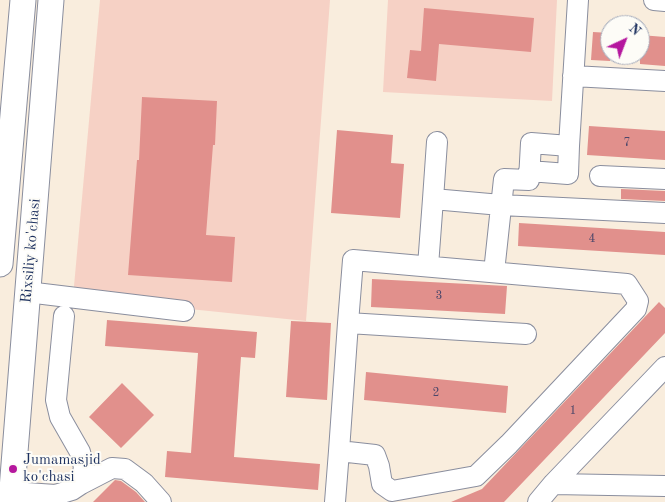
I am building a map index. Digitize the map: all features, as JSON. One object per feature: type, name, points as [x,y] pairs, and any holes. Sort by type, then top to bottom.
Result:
[{"type":"main road","name":"Rixsiliy ko'chasi","points":[[0,264],[6,126],[18,62],[23,0]]},
{"type":"main road","name":"Rixsiliy ko'chasi","points":[[11,497],[10,386],[27,292],[50,0]]},
{"type":"main road","points":[[18,62],[24,56],[32,54],[40,57],[46,64]]},
{"type":"lane","points":[[529,170],[568,174],[578,0]]},
{"type":"lane","points":[[654,0],[665,1]]},
{"type":"lane","points":[[573,76],[665,81]]},
{"type":"lane","points":[[428,266],[438,142]]},
{"type":"lane","points":[[494,272],[504,179],[528,180],[531,143],[569,146]]},
{"type":"lane","points":[[600,176],[665,179]]},
{"type":"lane","points":[[433,199],[501,205],[665,213]]},
{"type":"lane","points":[[335,502],[353,260],[627,284],[638,301],[636,309],[509,444],[476,476],[392,491],[382,484],[375,455],[339,452]]},
{"type":"lane","points":[[27,292],[184,311]]},
{"type":"lane","points":[[64,316],[56,400],[60,417],[80,452],[84,467],[81,484]]},
{"type":"lane","points":[[348,323],[526,334]]},
{"type":"lane","points":[[538,502],[665,367]]},
{"type":"lane","points":[[11,497],[58,499],[81,484],[112,468],[125,469],[144,482],[161,502]]},
{"type":"lane","points":[[553,484],[665,486]]},
{"type":"shaded area","points":[[100,0],[330,0],[306,321],[73,297]]},
{"type":"shaded area","points":[[388,0],[557,0],[552,101],[383,92]]},
{"type":"building","points":[[424,8],[534,18],[531,52],[439,44],[436,81],[407,78],[410,50],[421,51]]},
{"type":"building","points":[[593,32],[600,32],[600,60],[591,60]]},
{"type":"building","points":[[650,36],[665,37],[665,66],[650,65]]},
{"type":"building","points":[[142,97],[217,101],[215,145],[213,145],[206,235],[235,237],[232,282],[128,275],[137,160],[139,160]]},
{"type":"building","points":[[589,126],[665,131],[665,160],[587,155]]},
{"type":"building","points":[[337,130],[393,135],[391,163],[404,164],[400,218],[331,213]]},
{"type":"building","points":[[621,189],[665,191],[665,201],[621,199]]},
{"type":"building","points":[[519,223],[665,232],[665,255],[518,246]]},
{"type":"building","points":[[372,279],[507,286],[505,314],[371,307]]},
{"type":"building","points":[[659,302],[665,308],[665,333],[504,502],[451,502],[482,489]]},
{"type":"building","points":[[107,320],[257,332],[255,358],[241,357],[234,457],[320,464],[318,490],[165,477],[167,451],[191,453],[198,353],[105,346]]},
{"type":"building","points":[[291,321],[331,323],[327,400],[286,397]]},
{"type":"building","points":[[366,372],[508,386],[506,413],[364,400]]},
{"type":"building","points":[[122,383],[154,415],[121,448],[89,417]]},
{"type":"building","points":[[115,480],[121,481],[136,492],[145,502],[93,502]]},
{"type":"place","name":"Jumamasjid ko'chasi","points":[[13,469]]}]
